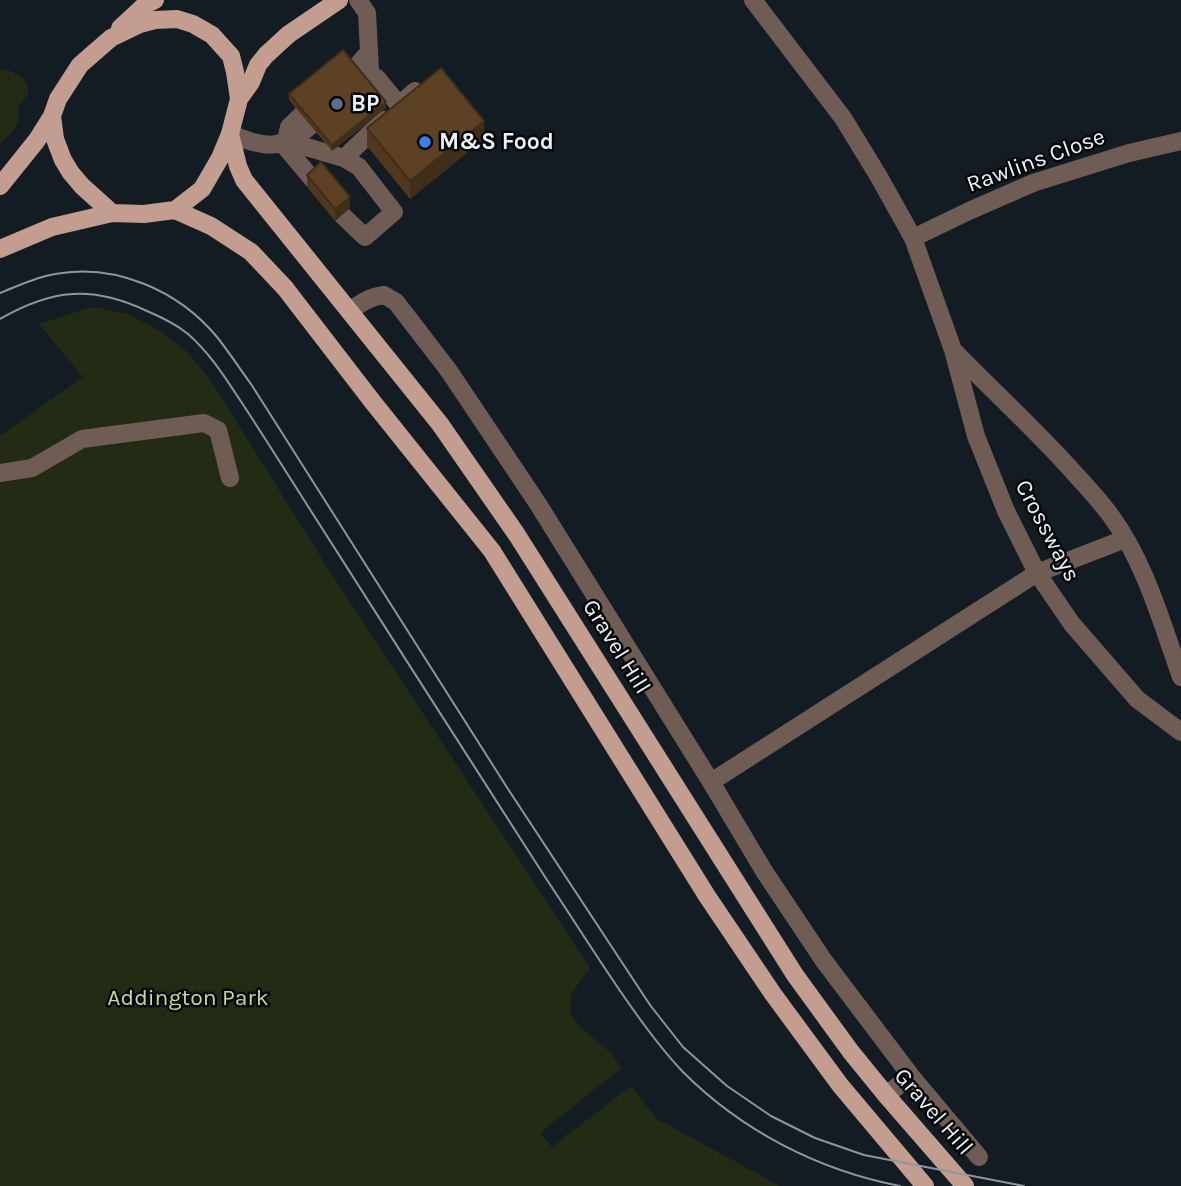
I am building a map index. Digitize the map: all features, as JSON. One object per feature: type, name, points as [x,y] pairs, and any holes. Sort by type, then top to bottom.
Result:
[{"type":"main road","points":[[0,186],[37,140],[52,116],[58,99],[80,65],[124,23],[155,0]]},
{"type":"main road","points":[[175,211],[202,189],[220,158],[230,134],[239,99],[251,82],[258,65],[289,34],[340,0]]},
{"type":"main road","points":[[111,38],[155,20],[177,19],[193,24],[212,34],[230,56],[239,99]]},
{"type":"main road","points":[[52,116],[55,139],[71,173],[112,213]]},
{"type":"main road","name":"Gravel Hill","points":[[230,134],[244,180],[357,305],[517,535],[795,975],[851,1052],[965,1186]]},
{"type":"main road","points":[[0,249],[52,227],[112,213],[144,215],[175,211],[211,226],[251,252],[285,288],[492,551],[707,896],[773,994],[840,1085],[925,1186]]},
{"type":"street","points":[[349,116],[372,72],[367,13],[358,0]]},
{"type":"street","name":"Crossways","points":[[753,0],[843,118],[913,238],[953,350],[976,436],[1006,511],[1037,573],[1072,624],[1137,699],[1181,732]]},
{"type":"street","points":[[284,142],[289,127],[354,69],[372,72],[399,105]]},
{"type":"street","points":[[344,158],[423,84]]},
{"type":"street","points":[[284,142],[310,126]]},
{"type":"street","points":[[230,134],[260,146],[284,142],[344,158],[359,167],[394,212],[365,237],[342,215]]},
{"type":"street","points":[[311,148],[326,135]]},
{"type":"street","name":"Rawlins Close","points":[[913,238],[1033,183],[1129,153],[1181,141]]},
{"type":"street","points":[[284,142],[314,181]]},
{"type":"street","name":"Gravel Hill","points":[[357,305],[373,296],[384,295],[396,302],[449,371],[538,503],[764,871],[824,961],[911,1076],[979,1157]]},
{"type":"street","name":"Crossways","points":[[953,350],[1051,447],[1110,515],[1141,570],[1181,677]]},
{"type":"street","points":[[0,473],[32,468],[82,439],[204,423],[218,430],[230,478]]},
{"type":"street","points":[[711,782],[1037,573],[1125,539]]},
{"type":"street","points":[[886,1095],[911,1076]]},
{"type":"green space","points":[[0,69],[22,78],[28,91],[19,105],[17,125],[0,144]]},
{"type":"green space","name":"Addington Park","points":[[92,307],[128,314],[159,330],[185,350],[209,378],[330,572],[590,968],[571,994],[570,1013],[581,1028],[611,1053],[621,1068],[540,1133],[552,1147],[631,1086],[657,1119],[780,1186],[0,1186],[0,436],[83,377],[39,324]]},
{"type":"building","name":"BP","points":[[343,50],[386,102],[332,145],[289,94]]},
{"type":"building","name":"M&S Food","points":[[441,68],[484,121],[410,181],[367,128]]},
{"type":"building","points":[[321,162],[350,197],[335,209],[307,175]]},
{"type":"tram line","points":[[0,293],[34,279],[55,274],[78,272],[122,277],[144,284],[184,306],[217,337],[251,384],[508,789],[650,1005],[683,1047],[727,1086],[771,1116],[815,1138],[864,1155],[1024,1186]]},
{"type":"tram line","points":[[0,319],[37,301],[55,296],[90,294],[108,297],[152,313],[178,327],[196,341],[251,416],[605,969],[667,1054],[706,1093],[756,1130],[840,1170],[900,1186]]},
{"type":"place","name":"BP","points":[[337,104]]},
{"type":"place","name":"M&S Food","points":[[425,142]]}]
